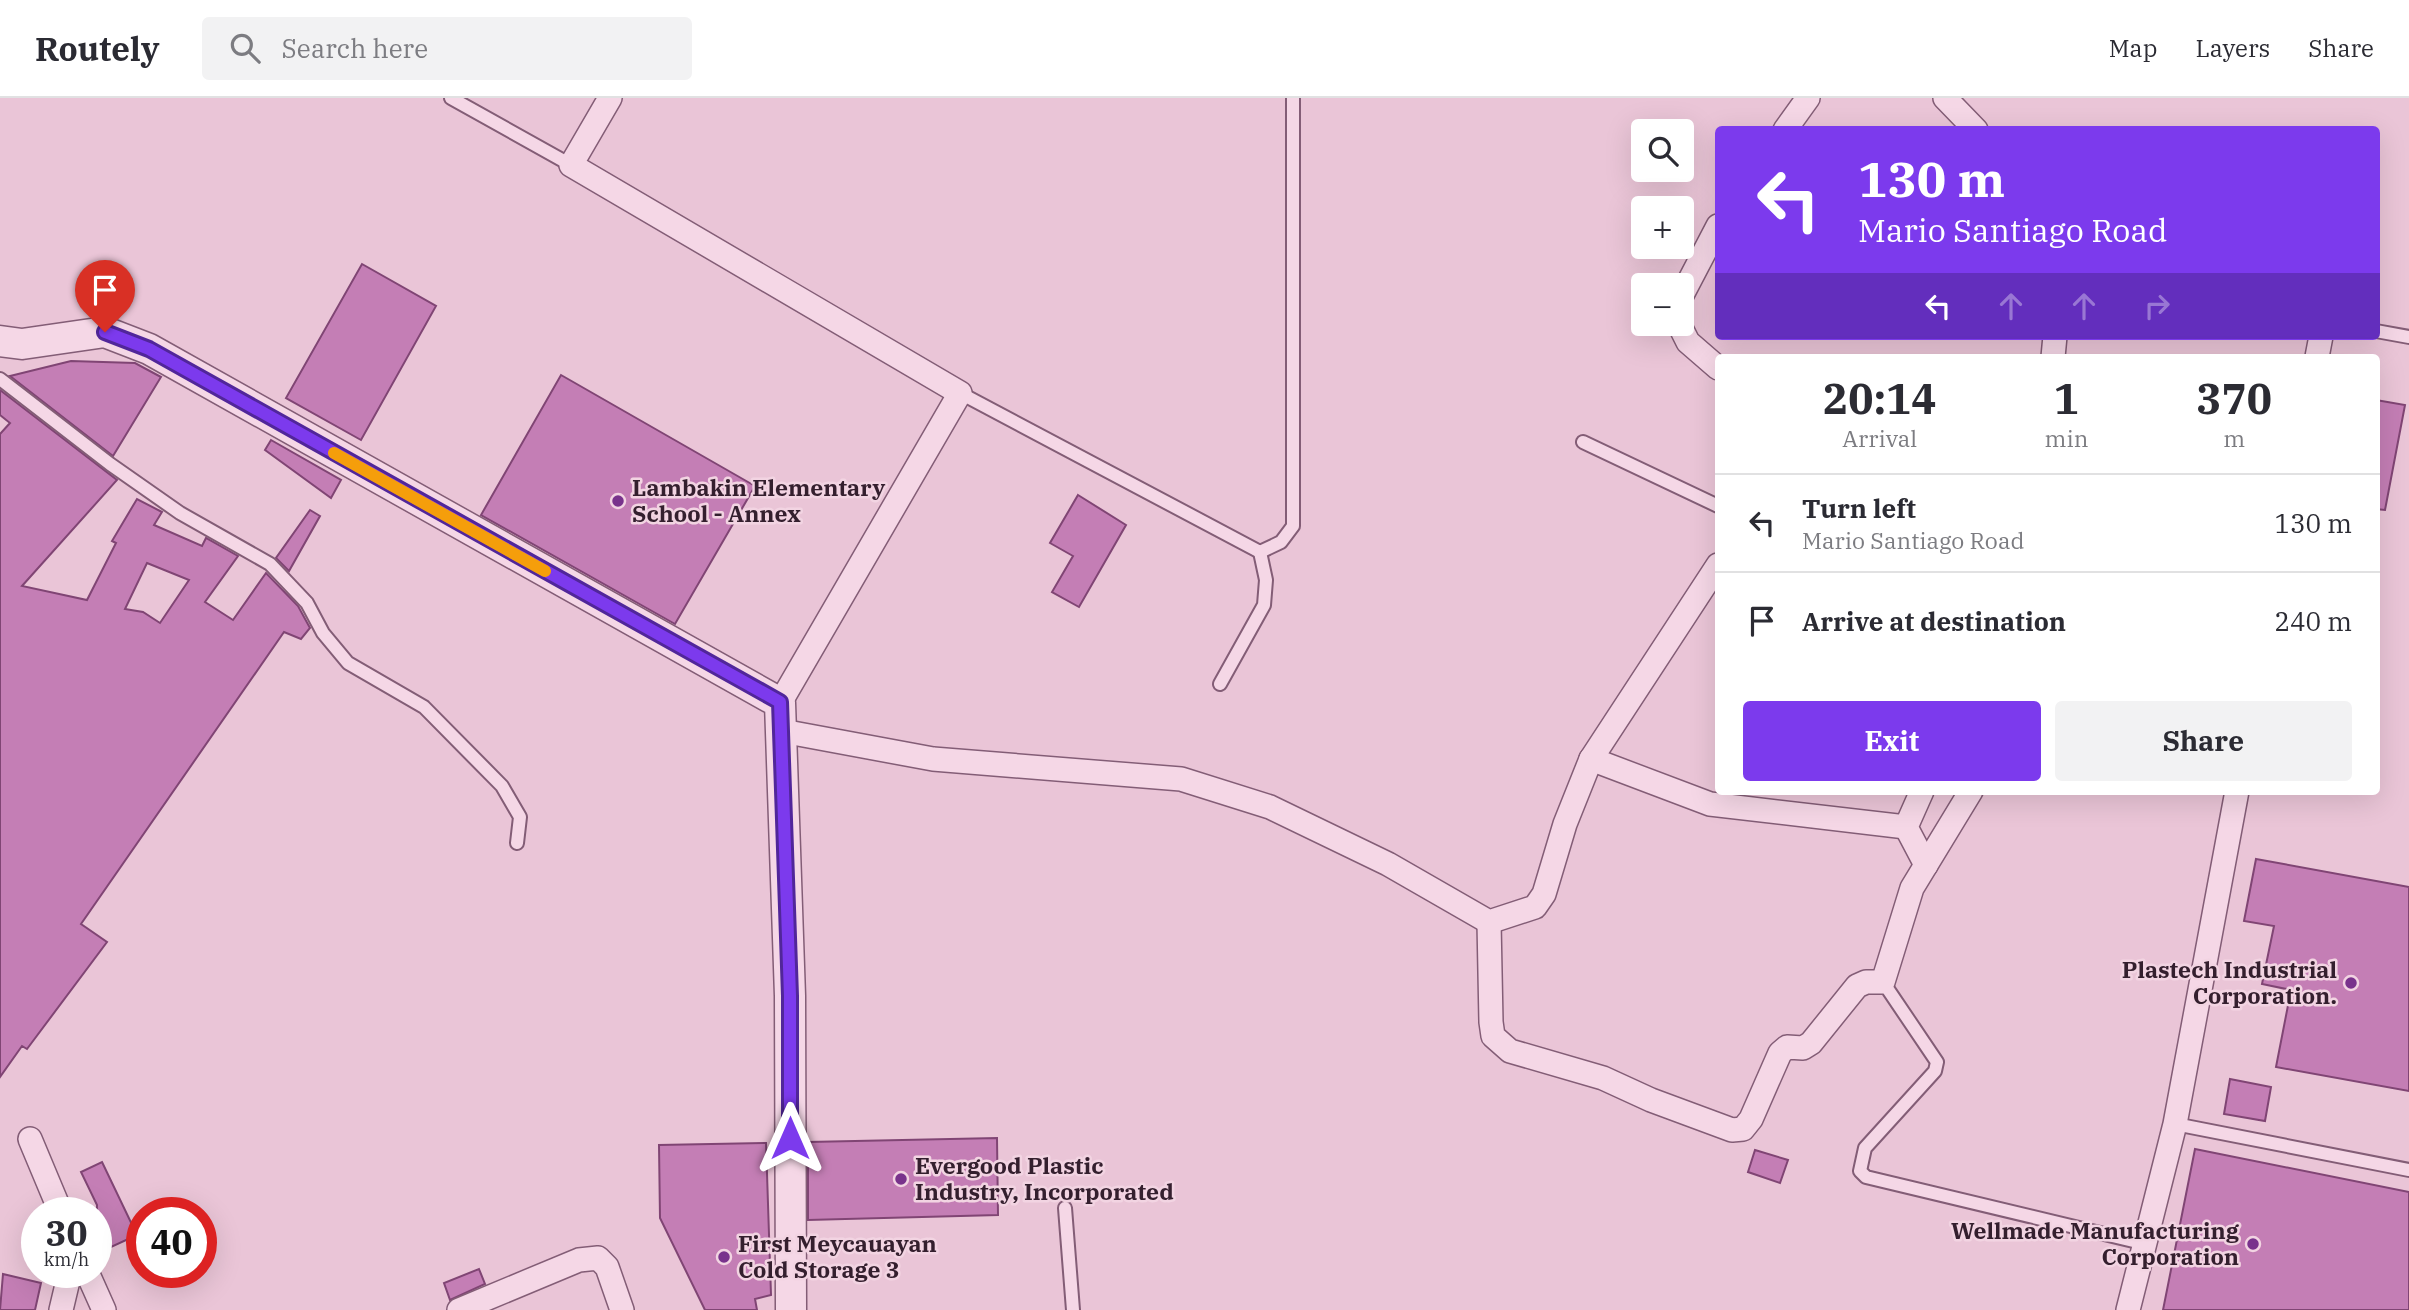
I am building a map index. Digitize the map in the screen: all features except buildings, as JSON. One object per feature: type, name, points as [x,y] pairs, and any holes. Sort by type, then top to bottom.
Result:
[{"type":"street","points":[[610,98],[571,166],[960,393],[781,717],[790,996],[791,1310]]},
{"type":"street","points":[[1788,126],[1808,98]]},
{"type":"street","points":[[1945,98],[1972,126]]},
{"type":"street","points":[[1693,273],[1715,232]]},
{"type":"street","points":[[0,341],[22,344],[105,332],[128,339],[781,717],[933,758],[1181,779],[1270,807],[1388,864],[1489,922],[1535,907],[1544,894],[1565,824],[1591,759],[1715,570]]},
{"type":"street","points":[[1685,336],[1688,342],[1715,365]]},
{"type":"street","points":[[1591,759],[1710,804],[1906,827]]},
{"type":"street","points":[[1906,827],[1920,795]]},
{"type":"street","points":[[1489,922],[1491,1022],[1493,1036],[1499,1043],[1534,1060],[1603,1077],[1651,1100],[1732,1130],[1743,1129],[1751,1119],[1780,1053],[1787,1047],[1803,1048],[1811,1043],[1857,986],[1866,982],[1883,982],[1912,888],[1969,795]]},
{"type":"street","points":[[2128,1310],[2175,1124],[2236,795]]},
{"type":"street","points":[[1906,827],[1926,865]]},
{"type":"street","points":[[30,1139],[54,1197]]},
{"type":"street","points":[[459,1310],[579,1260],[598,1258],[607,1267],[622,1310]]},
{"type":"street","points":[[61,1310],[66,1288]]},
{"type":"street","points":[[94,1288],[104,1310]]},
{"type":"lane","points":[[451,98],[571,166]]},
{"type":"lane","points":[[1260,552],[1281,542],[1293,526],[1293,98]]},
{"type":"lane","points":[[2380,332],[2409,337]]},
{"type":"lane","points":[[0,379],[110,464],[170,506],[270,564],[307,603],[323,633],[348,663],[424,707],[502,786],[520,817],[517,843]]},
{"type":"lane","points":[[960,393],[1260,552],[1266,580],[1264,605],[1220,684]]},
{"type":"lane","points":[[1583,442],[1715,505]]},
{"type":"lane","points":[[1883,982],[1937,1062],[1935,1071],[1865,1148],[1860,1171],[1866,1177],[2146,1244]]},
{"type":"lane","points":[[2175,1124],[2409,1170]]},
{"type":"lane","points":[[1065,1209],[1073,1310]]},
{"type":"slow traffic","points":[[334,453],[545,571]]},
{"type":"place","name":"Lambakin Elementary School - Annex","points":[[618,501]]},
{"type":"place","name":"Plastech Industrial Corporation.","points":[[2351,983]]},
{"type":"place","name":"Evergood Plastic Industry, Incorporated","points":[[901,1179]]},
{"type":"place","name":"Wellmade Manufacturing Corporation","points":[[2253,1244]]},
{"type":"place","name":"First Meycauayan Cold Storage 3","points":[[724,1257]]},
{"type":"route","points":[[105,332],[149,349],[780,702],[790,996],[790,1138]]}]
